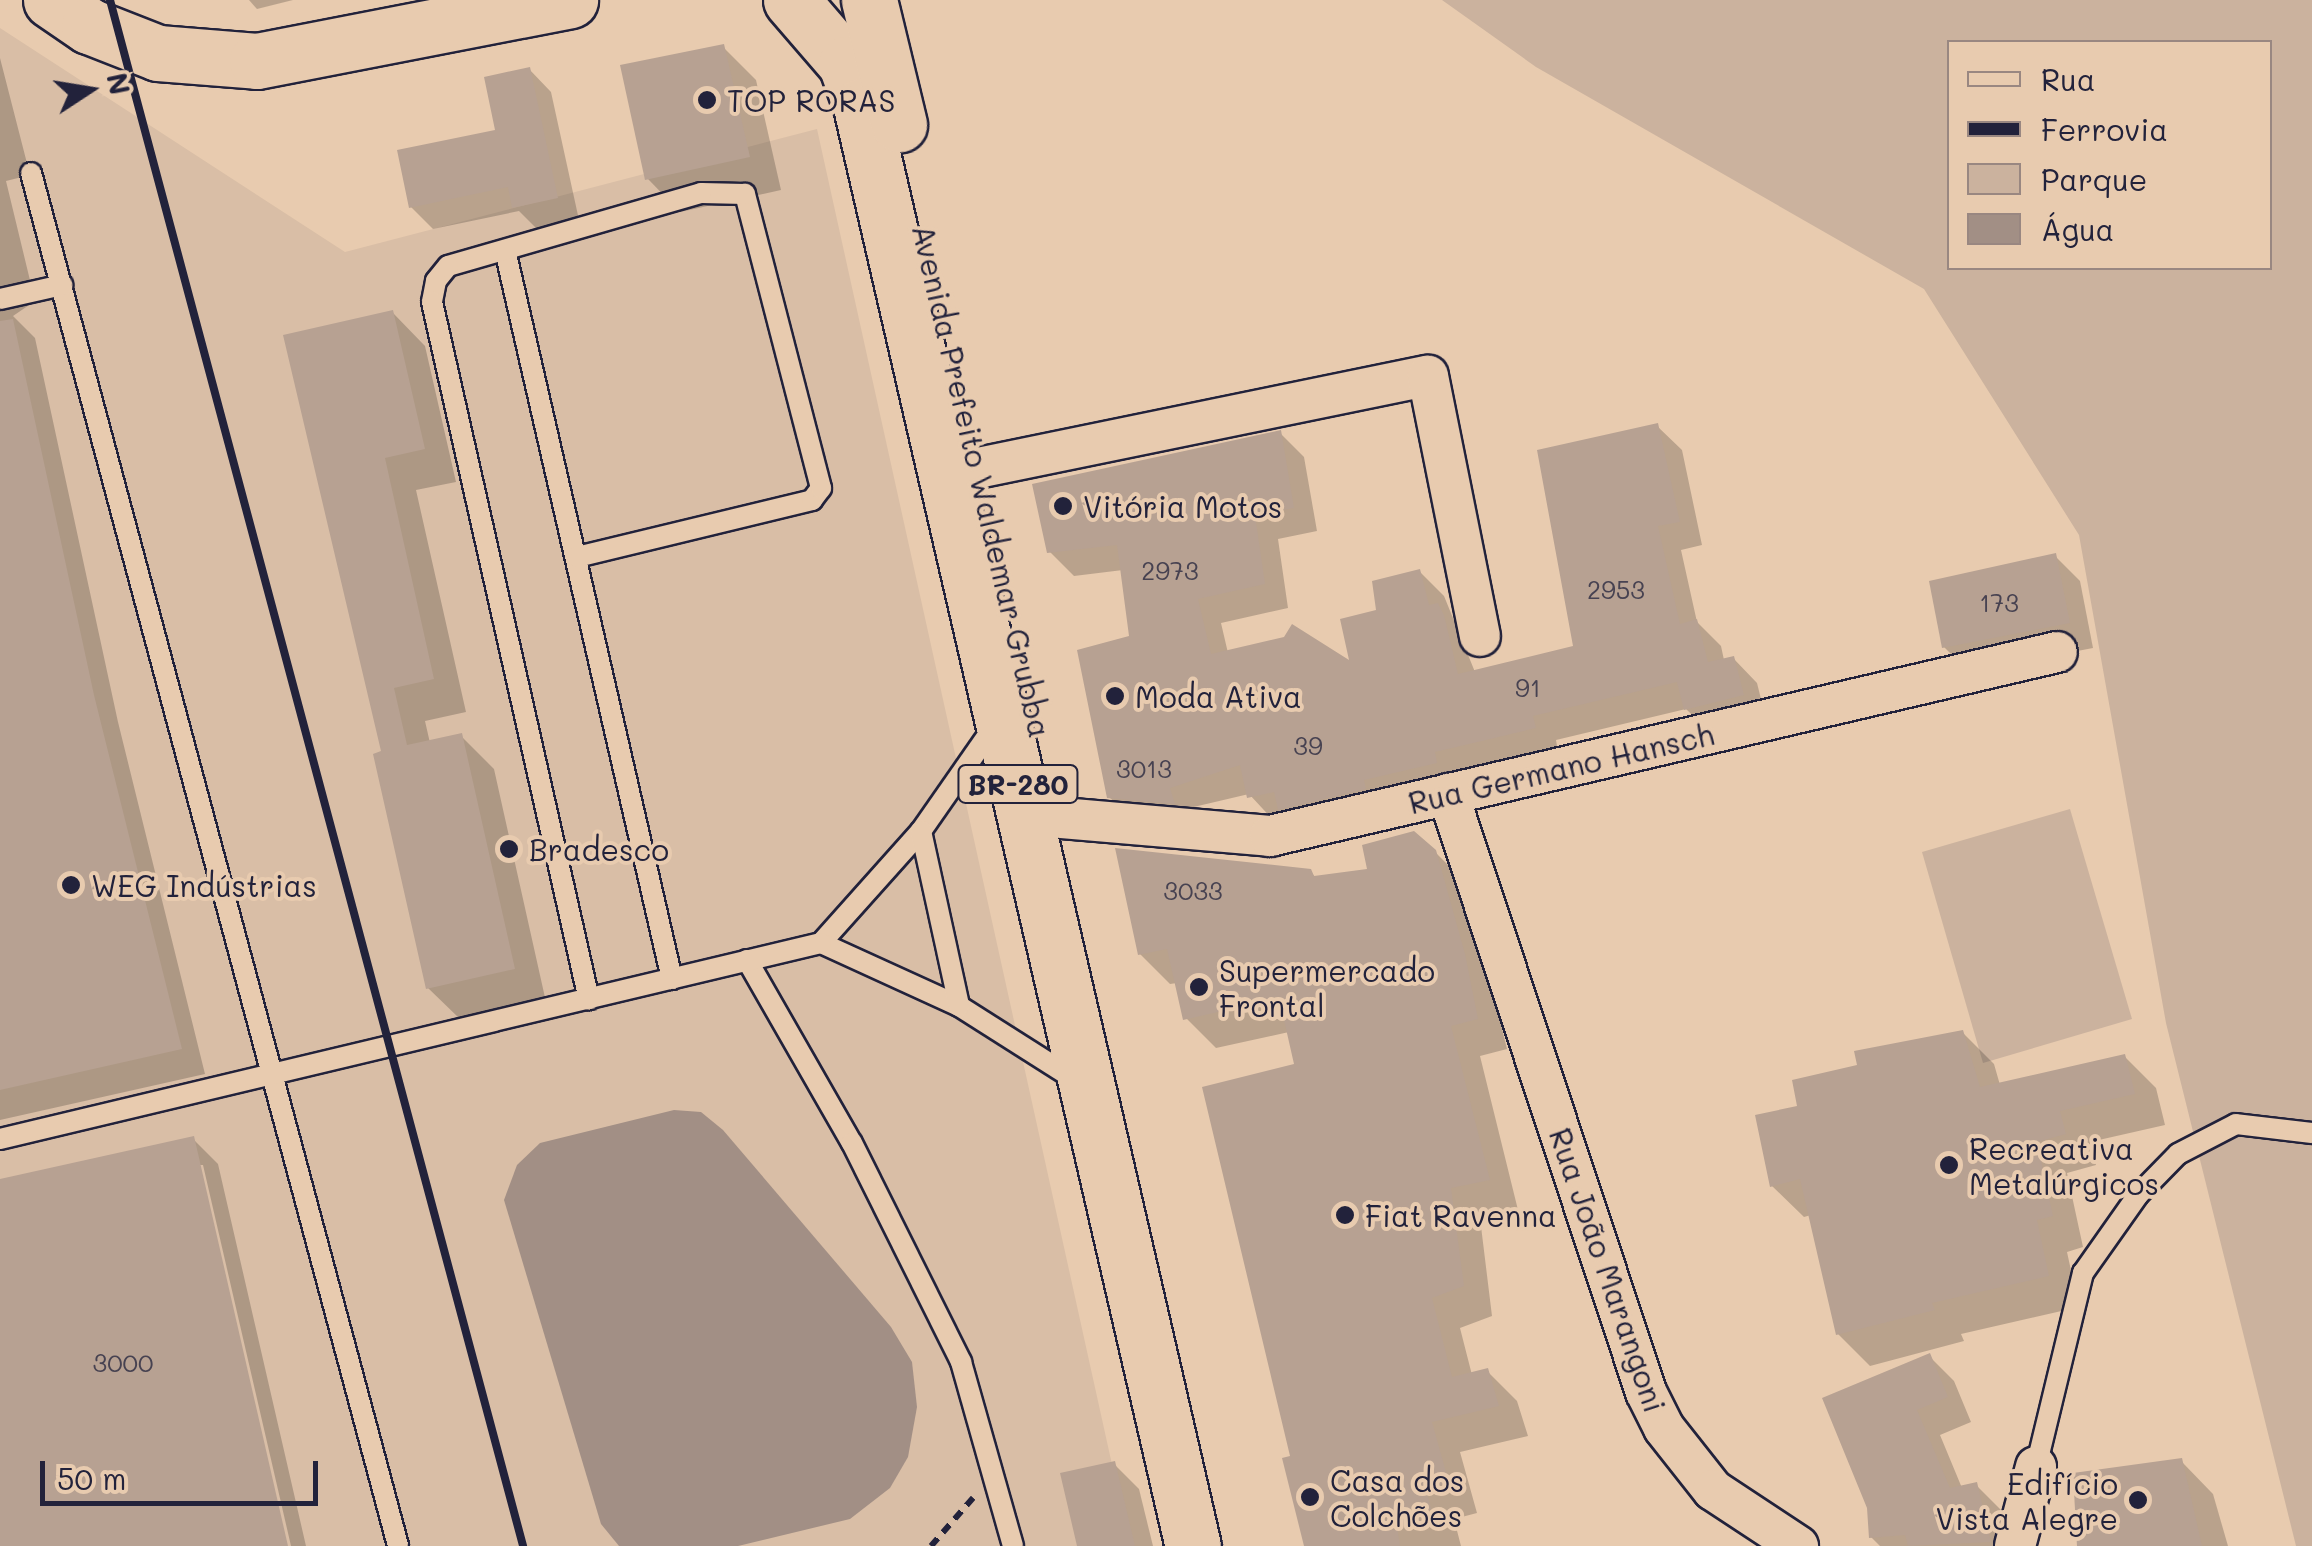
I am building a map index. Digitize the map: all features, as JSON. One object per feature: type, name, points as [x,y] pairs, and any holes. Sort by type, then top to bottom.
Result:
[{"type":"highway","points":[[51,0],[121,41],[205,61],[257,62],[570,0]]},
{"type":"highway","name":"Avenida Prefeito Waldemar Grubba","points":[[790,0],[846,64],[875,162],[1193,1546]]},
{"type":"highway","name":"Avenida Prefeito Waldemar Grubba","points":[[870,0],[1230,1546]]},
{"type":"street","points":[[978,468],[1428,376],[1480,636]]},
{"type":"street","name":"Rua Germano Hansch","points":[[1061,818],[1270,836],[2056,652]]},
{"type":"street","name":"Rua João Marangoni","points":[[1448,794],[1646,1392],[1664,1428],[1713,1490],[1786,1539]]},
{"type":"street","points":[[2015,1546],[2036,1467]]},
{"type":"lane","points":[[32,173],[398,1546]]},
{"type":"lane","points":[[577,558],[812,500],[822,475],[745,194],[700,193],[448,266],[436,281],[432,302],[589,1000]]},
{"type":"lane","points":[[505,250],[672,979]]},
{"type":"lane","points":[[0,299],[62,284]]},
{"type":"lane","points":[[0,1139],[821,943],[922,831],[1002,715]]},
{"type":"lane","points":[[922,831],[959,1006]]},
{"type":"lane","points":[[821,943],[959,1006],[1088,1088]]},
{"type":"lane","points":[[746,960],[852,1143],[961,1362],[1013,1546]]},
{"type":"lane","points":[[2036,1467],[2083,1274],[2138,1195],[2178,1154],[2236,1124],[2312,1133]]},
{"type":"path","points":[[931,1546],[994,1475]]},
{"type":"shaded area","points":[[0,28],[345,252],[817,129],[1130,1546],[0,1546]]},
{"type":"green space","points":[[1442,0],[2312,0],[2312,1546],[2296,1546],[2166,1023],[2079,535],[1924,289],[1536,67]]},
{"type":"green space","points":[[2070,809],[2132,1019],[1983,1063],[1922,852]]},
{"type":"water","points":[[674,1110],[701,1112],[723,1130],[891,1327],[912,1362],[917,1407],[908,1457],[890,1488],[850,1519],[738,1546],[619,1546],[601,1524],[504,1200],[517,1165],[540,1143]]},
{"type":"building","points":[[724,44],[750,157],[645,180],[620,65]]},
{"type":"building","points":[[530,67],[558,198],[512,208],[508,187],[409,208],[397,150],[495,130],[484,77]]},
{"type":"building","points":[[393,310],[425,449],[385,458],[434,679],[394,688],[407,745],[462,733],[515,969],[426,989],[373,754],[381,751],[283,335]]},
{"type":"building","name":"WEG Indústrias","points":[[13,319],[94,695],[182,1049],[0,1090],[0,321]]},
{"type":"building","points":[[1658,423],[1680,522],[1658,526],[1680,624],[1697,619],[1708,662],[1734,656],[1744,695],[1684,710],[1677,682],[1533,716],[1536,728],[1435,752],[1437,763],[1364,780],[1366,789],[1278,810],[1274,792],[1247,798],[1240,765],[1170,788],[1175,804],[1107,798],[1077,650],[1129,636],[1117,545],[1047,553],[1032,484],[1281,430],[1294,508],[1255,515],[1265,584],[1198,599],[1211,654],[1284,637],[1292,624],[1349,660],[1340,619],[1376,610],[1372,581],[1420,569],[1429,605],[1438,603],[1444,615],[1458,674],[1573,646],[1537,450]]},
{"type":"building","points":[[2056,553],[2070,623],[1942,648],[1929,581]]},
{"type":"building","points":[[1414,831],[1436,850],[1465,954],[1478,1019],[1451,1026],[1490,1180],[1451,1188],[1464,1286],[1432,1298],[1452,1377],[1488,1368],[1499,1406],[1432,1422],[1449,1483],[1426,1490],[1434,1519],[1397,1527],[1400,1546],[1304,1546],[1282,1458],[1290,1456],[1202,1087],[1294,1064],[1279,998],[1183,1020],[1167,949],[1138,955],[1115,848],[1311,869],[1314,876],[1367,869],[1362,845]]},
{"type":"building","points":[[1963,1030],[1980,1087],[2125,1054],[2135,1094],[2060,1111],[2066,1134],[2037,1142],[2053,1216],[2037,1220],[2049,1276],[1932,1303],[1935,1310],[1836,1335],[1800,1179],[1770,1187],[1755,1115],[1797,1106],[1792,1080],[1857,1065],[1854,1051]]},
{"type":"building","points":[[194,1136],[288,1546],[0,1546],[0,1179]]},
{"type":"building","points":[[1930,1353],[1948,1397],[1917,1410],[1950,1488],[1977,1482],[1991,1542],[1908,1546],[1905,1535],[1869,1538],[1867,1508],[1822,1398]]},
{"type":"building","name":"Edifício Vista Alegre","points":[[2182,1458],[2202,1546],[2077,1546],[2073,1473]]},
{"type":"building","points":[[1115,1461],[1135,1546],[1077,1546],[1060,1473]]},
{"type":"railway","points":[[110,0],[523,1546]]},
{"type":"place","name":"TOP RORAS","points":[[707,100]]},
{"type":"place","name":"Vitória Motos","points":[[1063,506]]},
{"type":"place","name":"Moda Ativa","points":[[1115,696]]},
{"type":"place","name":"Bradesco","points":[[509,849]]},
{"type":"place","name":"WEG Indústrias","points":[[71,885]]},
{"type":"place","name":"Supermercado Frontal","points":[[1199,987]]},
{"type":"place","name":"Recreativa Metalúrgicos","points":[[1949,1165]]},
{"type":"place","name":"Fiat Ravenna","points":[[1345,1215]]},
{"type":"place","name":"Casa dos Colchões","points":[[1310,1497]]},
{"type":"place","name":"Edifício Vista Alegre","points":[[2138,1500]]}]
